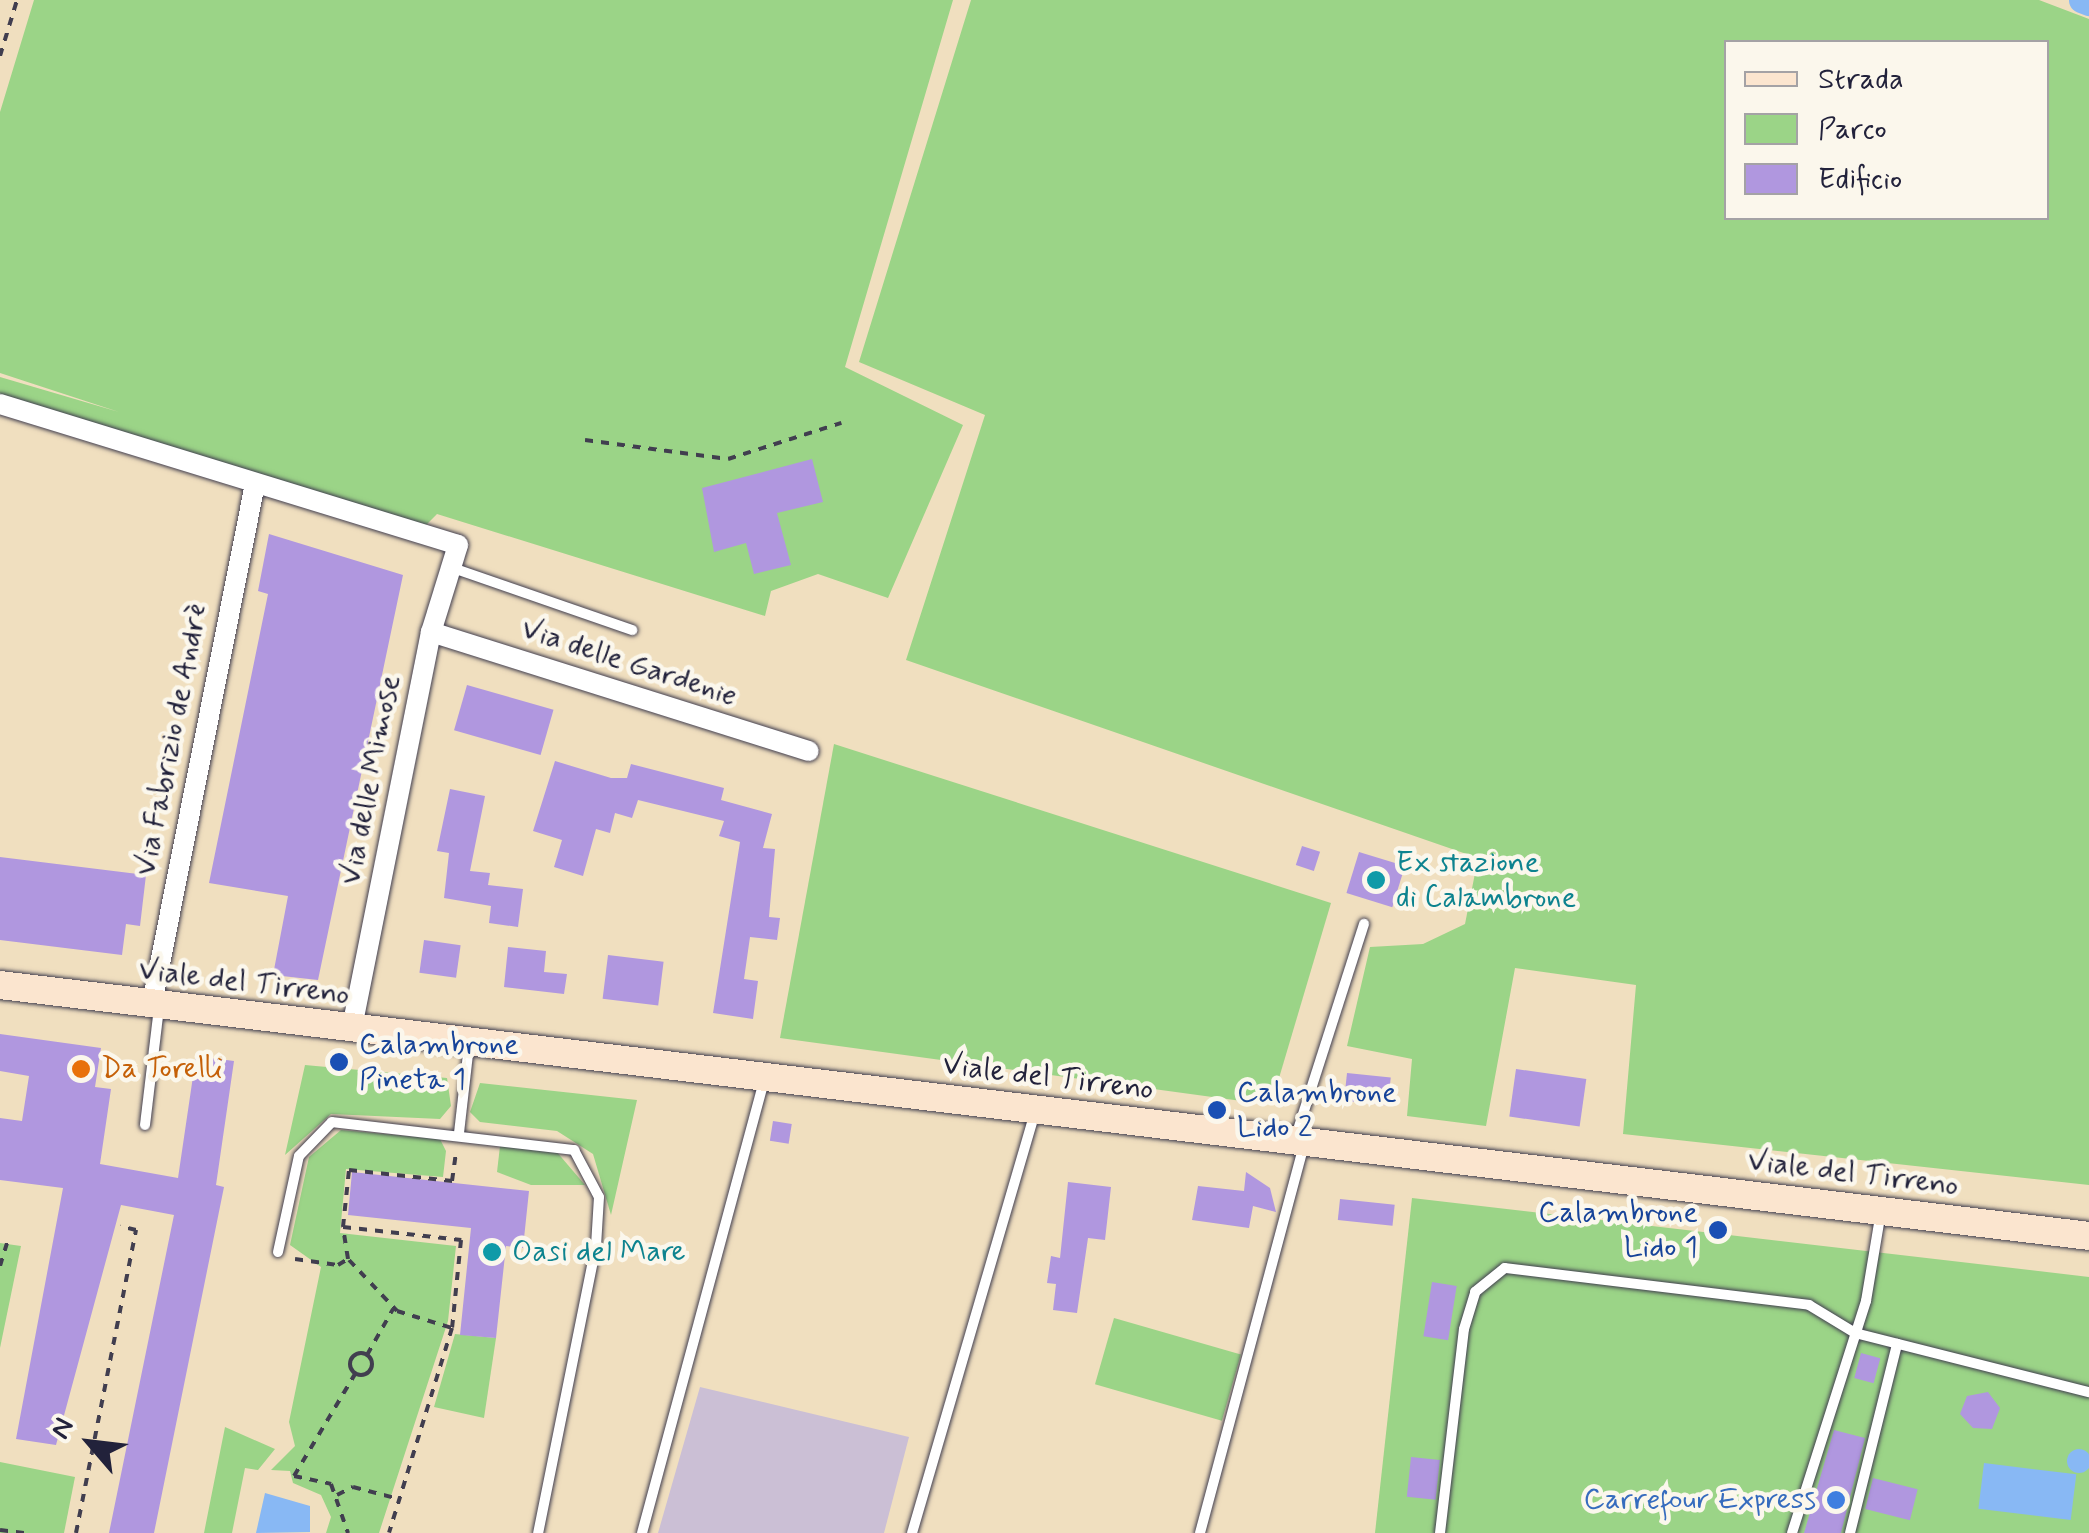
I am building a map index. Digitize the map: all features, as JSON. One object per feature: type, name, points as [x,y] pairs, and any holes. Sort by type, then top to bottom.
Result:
[{"type":"main road","name":"Viale del Tirreno","points":[[0,986],[2089,1236]]},
{"type":"street","points":[[0,404],[254,488]]},
{"type":"street","name":"Via delle Mimose","points":[[254,488],[458,545],[432,632],[352,1029]]},
{"type":"street","name":"Via Fabrizio de Andrè","points":[[156,1004],[254,488]]},
{"type":"street","name":"Via delle Gardenie","points":[[432,632],[809,751]]},
{"type":"lane","points":[[449,566],[632,630]]},
{"type":"lane","points":[[1200,1533],[1300,1140],[1364,924]]},
{"type":"lane","points":[[145,1125],[156,1004]]},
{"type":"lane","points":[[459,1134],[470,1043]]},
{"type":"lane","points":[[642,1533],[765,1077]]},
{"type":"lane","points":[[912,1533],[1036,1109]]},
{"type":"lane","points":[[278,1252],[299,1156],[320,1127],[350,1120],[561,1144],[589,1169],[599,1197],[538,1533]]},
{"type":"lane","points":[[1792,1533],[1854,1334],[1882,1210]]},
{"type":"lane","points":[[1440,1533],[1464,1329],[1475,1292],[1505,1268],[1809,1305],[1854,1334],[2089,1392]]},
{"type":"lane","points":[[1850,1533],[1896,1344]]},
{"type":"path","points":[[0,56],[17,0]]},
{"type":"path","points":[[585,440],[738,458],[842,423]]},
{"type":"path","points":[[656,462],[659,450]]},
{"type":"path","points":[[452,1328],[393,1309],[348,1258],[343,1228],[349,1170],[452,1181],[459,1134]]},
{"type":"path","points":[[76,1533],[136,1230],[120,1226]]},
{"type":"path","points":[[343,1228],[461,1240],[452,1328],[389,1533]]},
{"type":"path","points":[[0,1266],[8,1240]]},
{"type":"path","points":[[278,1252],[321,1266],[348,1258]]},
{"type":"path","points":[[355,1374],[352,1358],[367,1355],[393,1309]]},
{"type":"path","points":[[348,1533],[338,1495],[322,1478],[294,1476],[355,1374],[372,1368],[367,1355]]},
{"type":"path","points":[[338,1495],[358,1487],[399,1499]]},
{"type":"path","points":[[0,1530],[26,1533]]},
{"type":"shaded area","points":[[700,1387],[909,1437],[884,1533],[658,1533]]},
{"type":"green space","points":[[34,0],[953,0],[845,367],[963,425],[888,598],[818,574],[771,591],[765,616],[437,514],[422,529],[0,397],[0,377],[119,412],[0,373],[0,112]]},
{"type":"green space","points":[[971,0],[2039,0],[2089,19],[2089,1185],[1623,1134],[1636,985],[1515,968],[1486,1126],[1407,1116],[1412,1059],[1347,1046],[1370,947],[1423,944],[1465,924],[1478,858],[906,660],[985,415],[859,362]]},
{"type":"green space","points":[[834,744],[1331,903],[1271,1105],[780,1038]]},
{"type":"green space","points":[[305,1065],[447,1078],[451,1106],[440,1119],[331,1114],[285,1155]]},
{"type":"green space","points":[[480,1083],[637,1100],[611,1215],[593,1154],[557,1131],[480,1122],[470,1112]]},
{"type":"green space","points":[[341,1130],[440,1139],[446,1151],[443,1177],[346,1169],[340,1233],[456,1246],[448,1321],[379,1533],[326,1533],[331,1517],[321,1495],[293,1483],[290,1471],[271,1470],[295,1446],[289,1422],[321,1267],[290,1245],[309,1157]]},
{"type":"green space","points":[[500,1146],[556,1151],[585,1185],[531,1185],[497,1172]]},
{"type":"green space","points":[[1412,1198],[2089,1277],[2089,1533],[1375,1533]]},
{"type":"green space","points":[[0,1243],[21,1246],[0,1348]]},
{"type":"green space","points":[[1114,1318],[1241,1354],[1222,1421],[1095,1384]]},
{"type":"green space","points":[[455,1334],[496,1338],[484,1418],[434,1407]]},
{"type":"green space","points":[[225,1427],[275,1449],[258,1470],[245,1468],[232,1533],[204,1533]]},
{"type":"green space","points":[[0,1462],[75,1477],[64,1533],[0,1533]]},
{"type":"water","points":[[2079,1449],[2087,1453],[2087,1469],[2079,1473],[2071,1469],[2067,1461],[2071,1453]]},
{"type":"water","points":[[1984,1463],[2076,1474],[2071,1520],[1978,1509]]},
{"type":"water","points":[[265,1493],[310,1506],[310,1532],[256,1533]]},
{"type":"building","points":[[812,459],[823,502],[777,513],[791,565],[754,574],[746,543],[714,552],[702,488]]},
{"type":"building","points":[[269,534],[403,575],[318,980],[273,975],[288,896],[209,883],[268,594],[258,591]]},
{"type":"building","points":[[467,685],[554,710],[541,755],[454,730]]},
{"type":"building","points":[[555,761],[611,778],[627,778],[631,764],[724,788],[721,800],[772,814],[763,848],[775,849],[769,917],[780,918],[777,940],[750,937],[744,979],[758,981],[753,1019],[713,1013],[740,842],[719,836],[724,821],[638,800],[632,818],[615,813],[610,833],[596,829],[583,876],[554,867],[562,840],[533,831]]},
{"type":"building","points":[[450,789],[485,796],[470,871],[490,873],[488,885],[523,889],[518,927],[489,923],[491,906],[444,898],[449,853],[437,851]]},
{"type":"building","points":[[1302,846],[1320,852],[1314,871],[1296,865]]},
{"type":"building","name":"Ex stazione di Calambrone","points":[[1359,852],[1405,866],[1392,907],[1346,893]]},
{"type":"building","points":[[0,857],[146,875],[140,926],[126,924],[122,955],[0,940]]},
{"type":"building","points":[[424,940],[461,945],[456,978],[419,973]]},
{"type":"building","points":[[508,947],[546,951],[544,972],[567,974],[564,994],[504,987]]},
{"type":"building","points":[[608,955],[664,962],[658,1005],[603,999]]},
{"type":"building","points":[[0,1034],[101,1048],[95,1087],[111,1089],[100,1164],[178,1178],[196,1056],[234,1061],[216,1185],[224,1187],[154,1533],[109,1533],[174,1215],[121,1205],[56,1445],[16,1439],[63,1188],[0,1180],[0,1118],[22,1121],[29,1076],[0,1071]]},
{"type":"building","points":[[1516,1069],[1586,1079],[1580,1126],[1509,1117]]},
{"type":"building","points":[[1347,1073],[1391,1078],[1388,1105],[1344,1101]]},
{"type":"building","points":[[773,1121],[792,1124],[789,1144],[770,1141]]},
{"type":"building","name":"Oasi del Mare","points":[[352,1172],[529,1191],[523,1248],[506,1246],[496,1338],[460,1335],[471,1228],[348,1215]]},
{"type":"building","points":[[1246,1172],[1270,1188],[1276,1212],[1253,1206],[1249,1228],[1192,1220],[1198,1186],[1244,1191]]},
{"type":"building","points":[[1068,1182],[1111,1187],[1105,1240],[1088,1238],[1077,1313],[1053,1310],[1056,1284],[1047,1283],[1051,1256],[1060,1258]]},
{"type":"building","points":[[1340,1199],[1395,1205],[1393,1226],[1338,1220]]},
{"type":"building","points":[[1432,1282],[1457,1286],[1448,1340],[1423,1336]]},
{"type":"building","points":[[1861,1353],[1880,1358],[1874,1383],[1854,1378]]},
{"type":"building","points":[[1988,1392],[2000,1408],[1992,1429],[1973,1428],[1960,1414],[1967,1396]]},
{"type":"building","points":[[1834,1430],[1865,1438],[1841,1533],[1804,1533]]},
{"type":"building","points":[[1411,1457],[1440,1460],[1436,1500],[1407,1497]]},
{"type":"building","points":[[1873,1478],[1918,1489],[1910,1520],[1865,1509]]},
{"type":"waterway","points":[[2081,0],[2089,3]]},
{"type":"place","name":"Ex stazione di Calambrone","points":[[1376,880]]},
{"type":"place","name":"Calambrone Pineta 1","points":[[339,1062]]},
{"type":"place","name":"Da Torelli","points":[[81,1069]]},
{"type":"place","name":"Calambrone Lido 2","points":[[1217,1110]]},
{"type":"place","name":"Calambrone Lido 1","points":[[1718,1230]]},
{"type":"place","name":"Oasi del Mare","points":[[492,1252]]},
{"type":"place","name":"Carrefour Express","points":[[1836,1500]]}]
